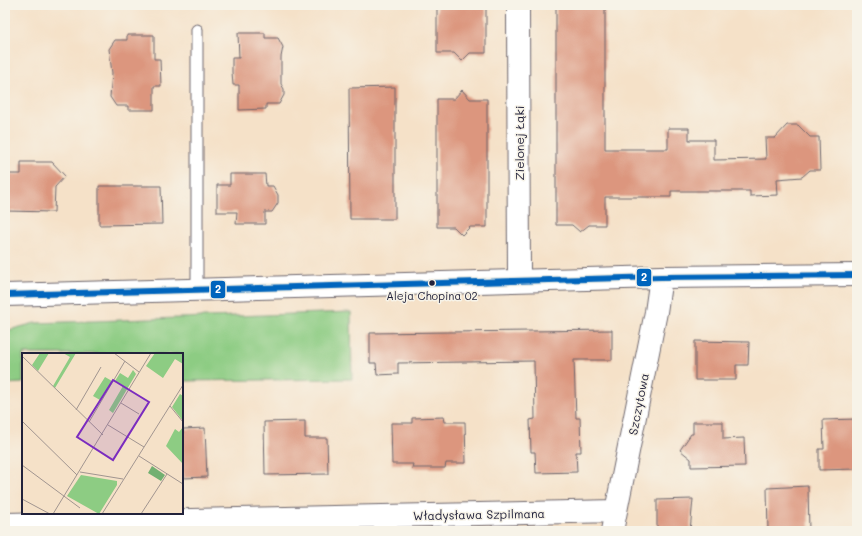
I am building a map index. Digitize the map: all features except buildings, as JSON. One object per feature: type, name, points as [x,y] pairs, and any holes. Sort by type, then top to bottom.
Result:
[{"type":"street","name":"Zielonej Łąki","points":[[518,5],[519,281]]},
{"type":"street","points":[[5,295],[661,277],[857,275]]},
{"type":"street","name":"Szczytowa","points":[[614,521],[656,312],[661,277]]},
{"type":"street","name":"Władysława Szpilmana","points":[[5,524],[614,521]]},
{"type":"lane","points":[[197,30],[197,289]]},
{"type":"green space","points":[[351,312],[352,379],[183,381],[183,353],[22,353],[22,383],[5,384],[5,331],[35,323]]},
{"type":"transit line","name":"2","points":[[5,295],[661,277],[857,275]]},
{"type":"place","name":"Aleja Chopina 02","points":[[432,283]]}]
